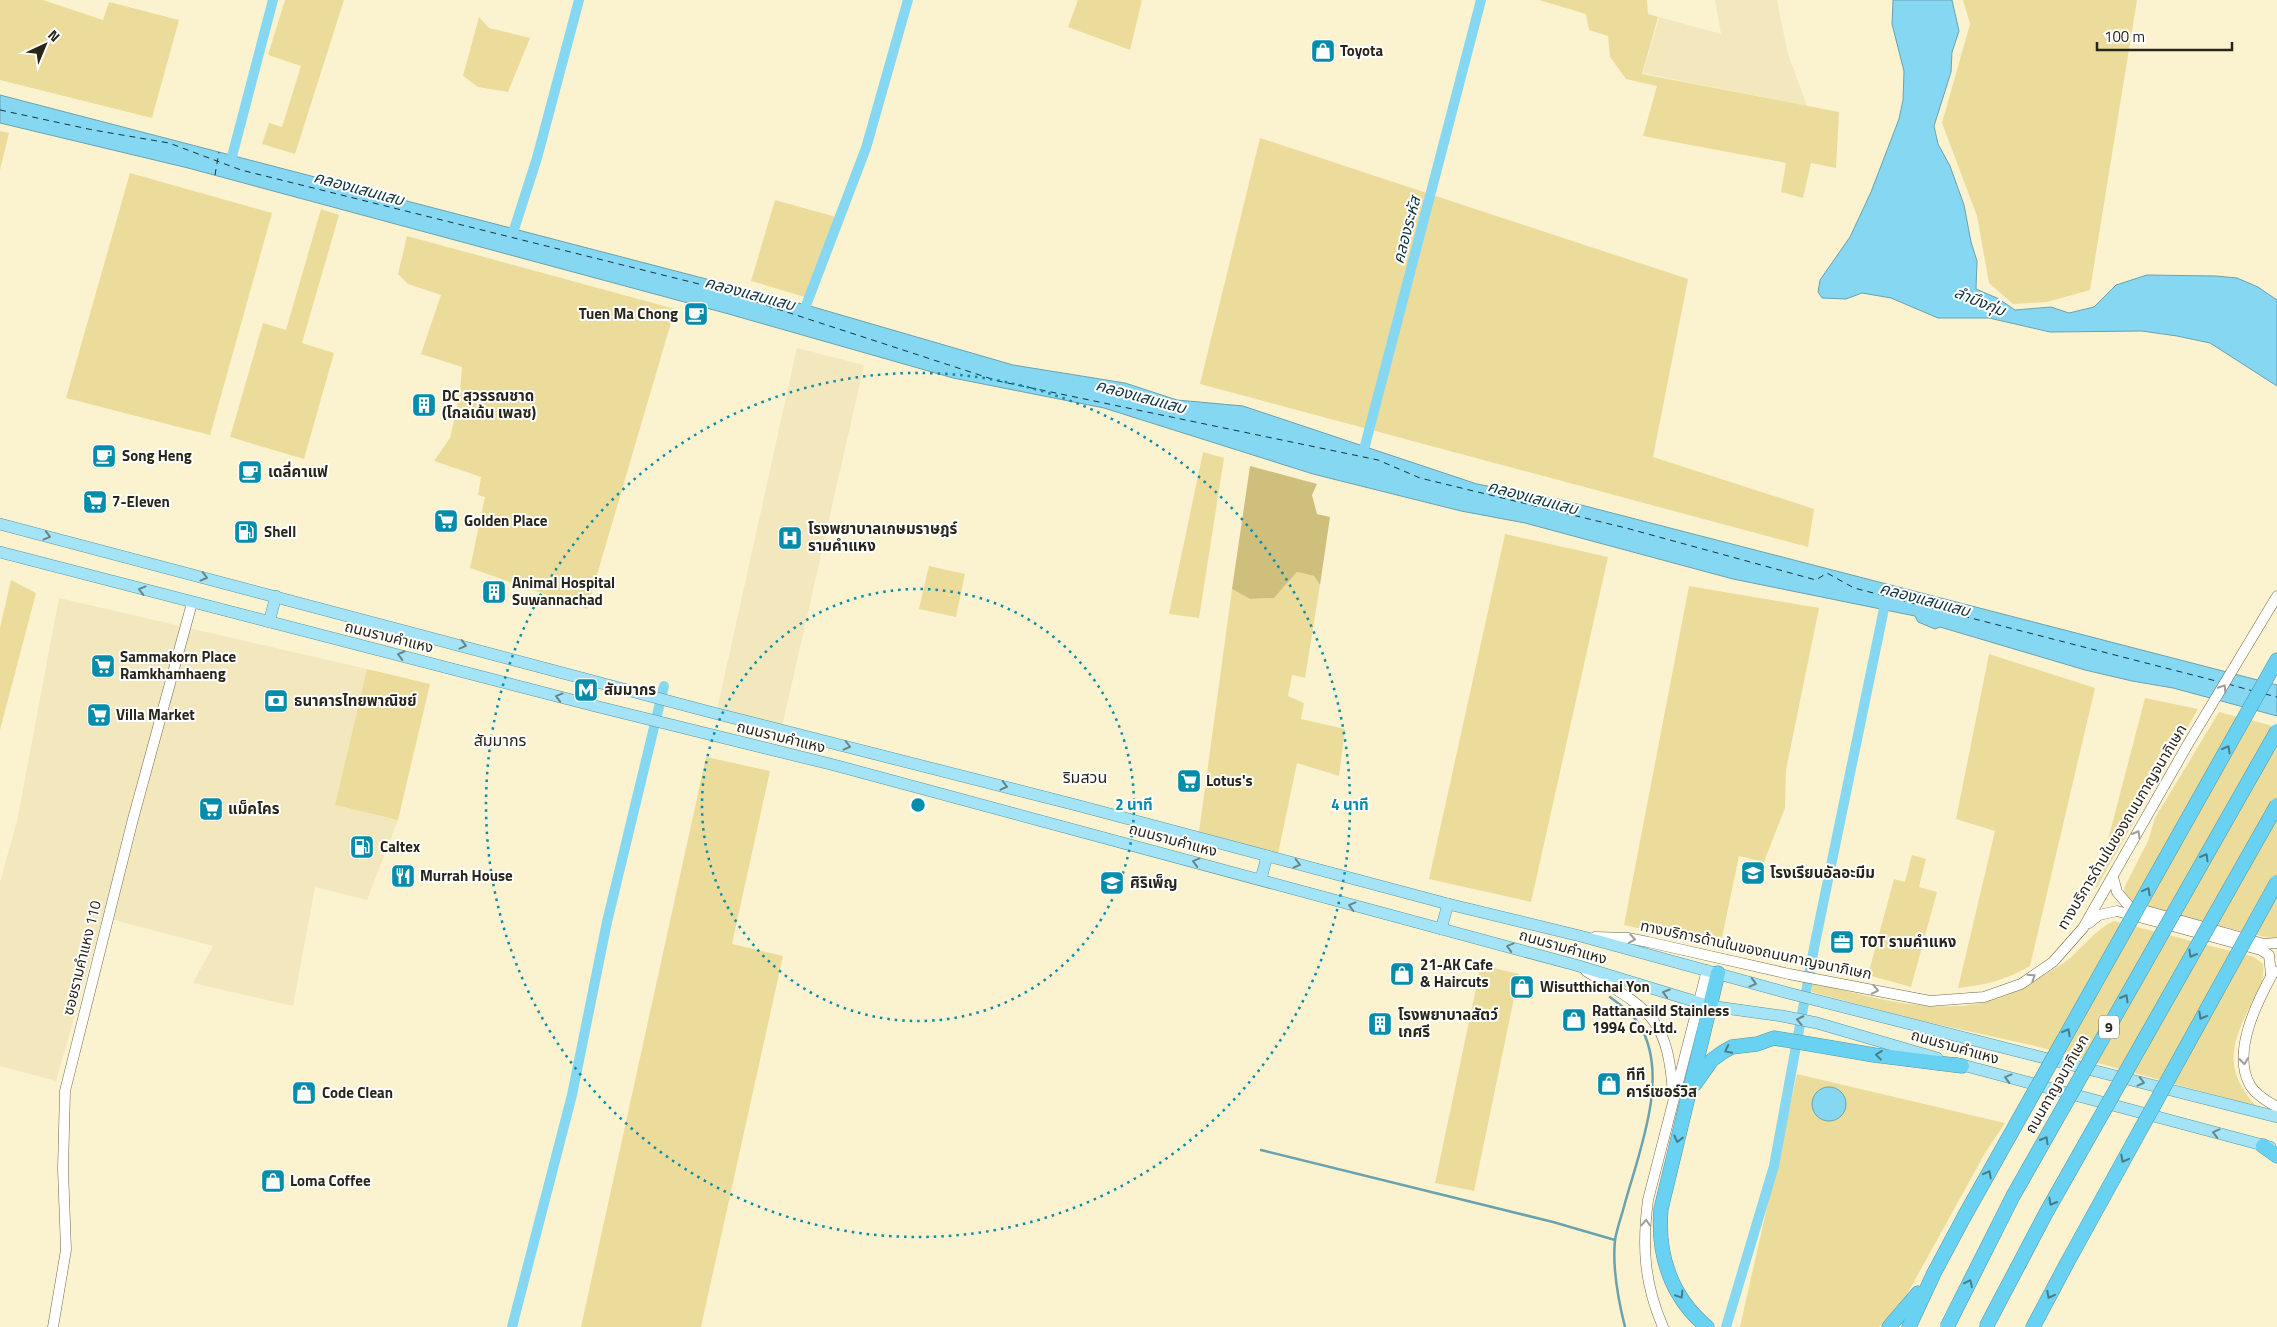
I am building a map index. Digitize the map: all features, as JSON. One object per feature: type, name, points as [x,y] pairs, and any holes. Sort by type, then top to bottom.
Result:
[{"type":"highway","points":[[1909,1327],[1934,1273],[1964,1217],[2277,660]]},
{"type":"highway","name":"ถนนกาญจนาภิเษก","points":[[1947,1327],[2013,1196],[2277,731]]},
{"type":"highway","name":"9","points":[[1986,1327],[2046,1213],[2277,805]]},
{"type":"highway","points":[[2033,1327],[2277,882]]},
{"type":"highway","points":[[1703,1323],[1687,1306],[1665,1269],[1659,1231],[1661,1210],[1690,1092],[1704,1004],[1712,972]]},
{"type":"highway","points":[[1690,1092],[1712,1060],[1722,1052],[1738,1046],[1757,1044],[1774,1038],[1962,1066]]},
{"type":"highway","points":[[2270,1147],[2277,1156]]},
{"type":"highway","points":[[1889,1327],[1903,1313],[1934,1273]]},
{"type":"main road","name":"ถนนรามคำแหง","points":[[0,524],[1448,904],[1584,937],[1788,993],[1822,1000],[2277,1117]]},
{"type":"main road","name":"ถนนรามคำแหง","points":[[0,552],[192,603],[671,724],[1261,879],[1306,894],[1578,966],[1704,1004],[1782,1016],[1817,1024],[1962,1066],[2270,1147]]},
{"type":"main road","points":[[269,622],[276,596]]},
{"type":"main road","name":"ทางบริการด้านในของถนนกาญจนาภิเษก","points":[[1584,937],[1628,938],[1789,974],[1930,1001],[1984,997],[2021,984],[2053,962],[2083,928],[2188,744],[2277,596]]},
{"type":"main road","name":"ซอยรามคำแหง 110","points":[[53,1327],[66,1250],[63,1169],[65,1091],[133,819],[192,603]]},
{"type":"main road","points":[[1261,879],[1267,856]]},
{"type":"main road","points":[[2113,877],[2117,892],[2129,906],[2264,944],[2277,943]]},
{"type":"main road","points":[[1441,929],[1448,904]]},
{"type":"main road","points":[[2083,928],[2098,915],[2109,911],[2117,911],[2261,950],[2269,955],[2271,976]]},
{"type":"main road","points":[[2277,965],[2260,998],[2244,1045],[2243,1064],[2250,1085],[2266,1101],[2277,1107]]},
{"type":"main road","points":[[1578,966],[1637,1002],[1650,1015],[1661,1031],[1671,1068],[1673,1109]]},
{"type":"main road","points":[[1662,1327],[1646,1279],[1648,1200],[1704,1004]]},
{"type":"shaded area","points":[[0,0],[43,0],[103,20],[109,2],[179,20],[152,118],[0,80]]},
{"type":"shaded area","points":[[285,0],[344,0],[295,154],[262,144],[269,123],[282,127],[301,66],[268,55]]},
{"type":"shaded area","points":[[1078,0],[1142,0],[1130,50],[1068,27]]},
{"type":"shaded area","points":[[1539,0],[1647,0],[1648,14],[1658,17],[1642,74],[1839,112],[1836,168],[1811,163],[1803,198],[1781,192],[1786,163],[1643,136],[1657,86],[1626,79],[1610,57],[1608,36],[1589,30],[1586,14]]},
{"type":"shaded area","points":[[1715,0],[1777,0],[1787,51],[1807,106],[1643,73],[1659,17],[1721,34]]},
{"type":"shaded area","points":[[1963,0],[2137,0],[2090,290],[2047,302],[2013,304],[1989,283],[1977,216],[1942,123],[1970,24]]},
{"type":"shaded area","points":[[479,17],[489,28],[530,38],[508,92],[478,87],[463,76]]},
{"type":"shaded area","points":[[0,131],[9,133],[0,170]]},
{"type":"shaded area","points":[[1260,138],[1688,279],[1653,457],[1814,509],[1808,547],[1200,384]]},
{"type":"shaded area","points":[[130,173],[272,213],[210,435],[66,398]]},
{"type":"shaded area","points":[[775,200],[836,217],[805,297],[751,281]]},
{"type":"shaded area","points":[[321,209],[339,215],[302,343],[334,353],[304,459],[230,437],[263,323],[286,330]]},
{"type":"shaded area","points":[[407,236],[675,309],[587,609],[470,568],[485,497],[478,495],[481,477],[434,461],[450,438],[460,393],[462,367],[421,354],[441,295],[408,284],[398,274]]},
{"type":"shaded area","name":"โรงพยาบาลเกษมราษฎร์ รามคำแหง","points":[[797,348],[864,365],[782,727],[717,710]]},
{"type":"shaded area","points":[[1203,452],[1224,458],[1199,618],[1169,614]]},
{"type":"shaded area","points":[[1250,466],[1317,484],[1312,495],[1317,514],[1330,517],[1320,585],[1314,576],[1297,572],[1274,598],[1250,599],[1232,589]]},
{"type":"shaded area","points":[[1505,534],[1608,557],[1531,902],[1429,879]]},
{"type":"shaded area","points":[[929,566],[965,574],[956,617],[919,609]]},
{"type":"shaded area","points":[[1297,572],[1314,576],[1320,585],[1305,678],[1292,675],[1288,696],[1304,703],[1301,719],[1345,729],[1339,776],[1297,763],[1278,854],[1199,832],[1232,589],[1250,599],[1274,598]]},
{"type":"shaded area","points":[[11,580],[36,593],[0,730],[0,628]]},
{"type":"shaded area","points":[[1689,586],[1819,608],[1786,770],[1785,808],[1764,862],[1739,856],[1720,947],[1624,925]]},
{"type":"shaded area","points":[[59,598],[367,669],[335,805],[398,820],[367,900],[315,887],[293,1006],[193,983],[213,946],[103,917],[56,1081],[0,1066],[0,882],[17,821]]},
{"type":"shaded area","points":[[1989,654],[2095,688],[2030,966],[1995,981],[1958,988],[1995,831],[1956,819]]},
{"type":"shaded area","points":[[367,669],[430,684],[398,820],[335,805]]},
{"type":"shaded area","points":[[2145,698],[2198,709],[2095,890]]},
{"type":"shaded area","points":[[2219,712],[2277,727],[2277,938],[2273,939],[2132,904],[2125,897],[2124,888],[2148,841],[2155,818]]},
{"type":"shaded area","points":[[706,757],[770,771],[732,944],[783,956],[701,1327],[581,1327]]},
{"type":"shaded area","points":[[1912,855],[1926,859],[1919,887],[1937,892],[1911,987],[1868,975],[1894,879],[1905,882]]},
{"type":"shaded area","points":[[2114,921],[2254,957],[2263,964],[2262,980],[2244,1018],[2235,1044],[2234,1056],[2238,1080],[2245,1093],[2256,1106],[2035,1046],[1918,1020],[1812,992],[1812,983],[1881,999],[1928,1006],[1976,1004],[2007,995],[2059,966],[2099,930]]},
{"type":"shaded area","points":[[1481,965],[1519,974],[1474,1191],[1435,1183]]},
{"type":"shaded area","points":[[1797,1074],[2005,1123],[1985,1153],[1900,1307],[1879,1327],[1740,1327]]},
{"type":"water","name":"ลำบึงกุ่ม","points":[[1893,0],[1952,0],[1959,31],[1952,52],[1951,72],[1934,126],[1938,144],[1950,166],[1964,205],[1971,242],[1977,261],[1976,289],[1999,299],[2015,310],[2051,307],[2069,313],[2094,307],[2116,285],[2147,275],[2237,278],[2258,287],[2277,300],[2277,386],[2210,343],[2177,336],[2142,331],[2050,332],[1989,318],[1938,318],[1891,298],[1862,293],[1846,299],[1822,298],[1818,292],[1820,280],[1850,237],[1871,192],[1899,119],[1903,100],[1904,71],[1892,24]]},
{"type":"water","name":"คลองแสนแสบ","points":[[0,95],[810,306],[1013,365],[1125,383],[1177,400],[1243,406],[1477,484],[1558,499],[2277,685],[2277,716],[2173,688],[2085,670],[1940,627],[1935,629],[1918,622],[1915,616],[1733,579],[1525,523],[1461,511],[1313,474],[1104,408],[953,378],[725,313],[188,168],[0,123]]},
{"type":"water","points":[[1829,1087],[1841,1092],[1846,1104],[1841,1116],[1829,1121],[1817,1116],[1812,1104],[1817,1092]]},
{"type":"waterway","points":[[229,168],[273,0]]},
{"type":"waterway","points":[[511,239],[537,158],[579,0]]},
{"type":"waterway","points":[[802,316],[866,148],[908,0]]},
{"type":"waterway","name":"คลองระหัส","points":[[1361,461],[1481,0]]},
{"type":"waterway","name":"คลองแสนแสบ","points":[[1726,1327],[1774,1166],[1815,943],[1885,604]]},
{"type":"waterway","points":[[512,1327],[572,1095],[607,922],[664,686]]},
{"type":"waterway","points":[[1610,997],[1631,1014],[1640,1026],[1649,1046],[1652,1068],[1652,1091],[1644,1138],[1615,1240],[1616,1284],[1625,1327]]},
{"type":"waterway","points":[[1261,1150],[1553,1222],[1615,1240]]},
{"type":"ferry route","points":[[0,110],[93,130],[169,143],[241,170],[707,286],[998,381],[1378,460],[1420,478],[1626,528],[1816,580],[1827,573],[1854,588],[2220,682]]},
{"type":"ferry route","points":[[215,175],[219,152]]},
{"type":"ferry route","points":[[2228,684],[2253,691]]},
{"type":"ferry route","points":[[2265,694],[2277,697]]},
{"type":"place","name":"Toyota","points":[[1323,51]]},
{"type":"place","name":"Tuen Ma Chong","points":[[696,314]]},
{"type":"place","name":"DC สุวรรณชาด (โกลเด้น เพลซ)","points":[[424,405]]},
{"type":"place","name":"Song Heng","points":[[104,456]]},
{"type":"place","name":"เดลี่คาแฟ","points":[[250,472]]},
{"type":"place","name":"7-Eleven","points":[[95,502]]},
{"type":"place","name":"Golden Place","points":[[446,521]]},
{"type":"place","name":"Shell","points":[[246,532]]},
{"type":"place","name":"โรงพยาบาลเกษมราษฎร์ รามคำแหง","points":[[790,538]]},
{"type":"place","name":"Animal Hospital Suwannachad","points":[[494,592]]},
{"type":"place","name":"Sammakorn Place Ramkhamhaeng","points":[[103,666]]},
{"type":"place","name":"สัมมากร","points":[[586,690]]},
{"type":"place","name":"ธนาคารไทยพาณิชย์","points":[[276,701]]},
{"type":"place","name":"Villa Market","points":[[99,715]]},
{"type":"place","name":"Lotus's","points":[[1189,781]]},
{"type":"place","name":"แม็คโคร","points":[[211,809]]},
{"type":"place","name":"Caltex","points":[[362,847]]},
{"type":"place","name":"โรงเรียนอัลอะมีม","points":[[1753,873]]},
{"type":"place","name":"Murrah House","points":[[403,876]]},
{"type":"place","name":"ศิริเพ็ญ","points":[[1112,883]]},
{"type":"place","name":"TOT รามคำแหง","points":[[1842,942]]},
{"type":"place","name":"21-AK Cafe & Haircuts","points":[[1402,974]]},
{"type":"place","name":"Wisutthichai Yon","points":[[1522,987]]},
{"type":"place","name":"Rattanasild Stainless 1994 Co.,Ltd.","points":[[1574,1020]]},
{"type":"place","name":"โรงพยาบาลสัตว์ เกศรี","points":[[1380,1024]]},
{"type":"place","name":"ทีที คาร์เซอร์วิส","points":[[1609,1084]]},
{"type":"place","name":"Code Clean","points":[[304,1093]]},
{"type":"place","name":"Loma Coffee","points":[[273,1181]]},
{"type":"district","name":"สัมมากร","points":[[500,740]]},
{"type":"district","name":"ริมสวน","points":[[1085,777]]}]
